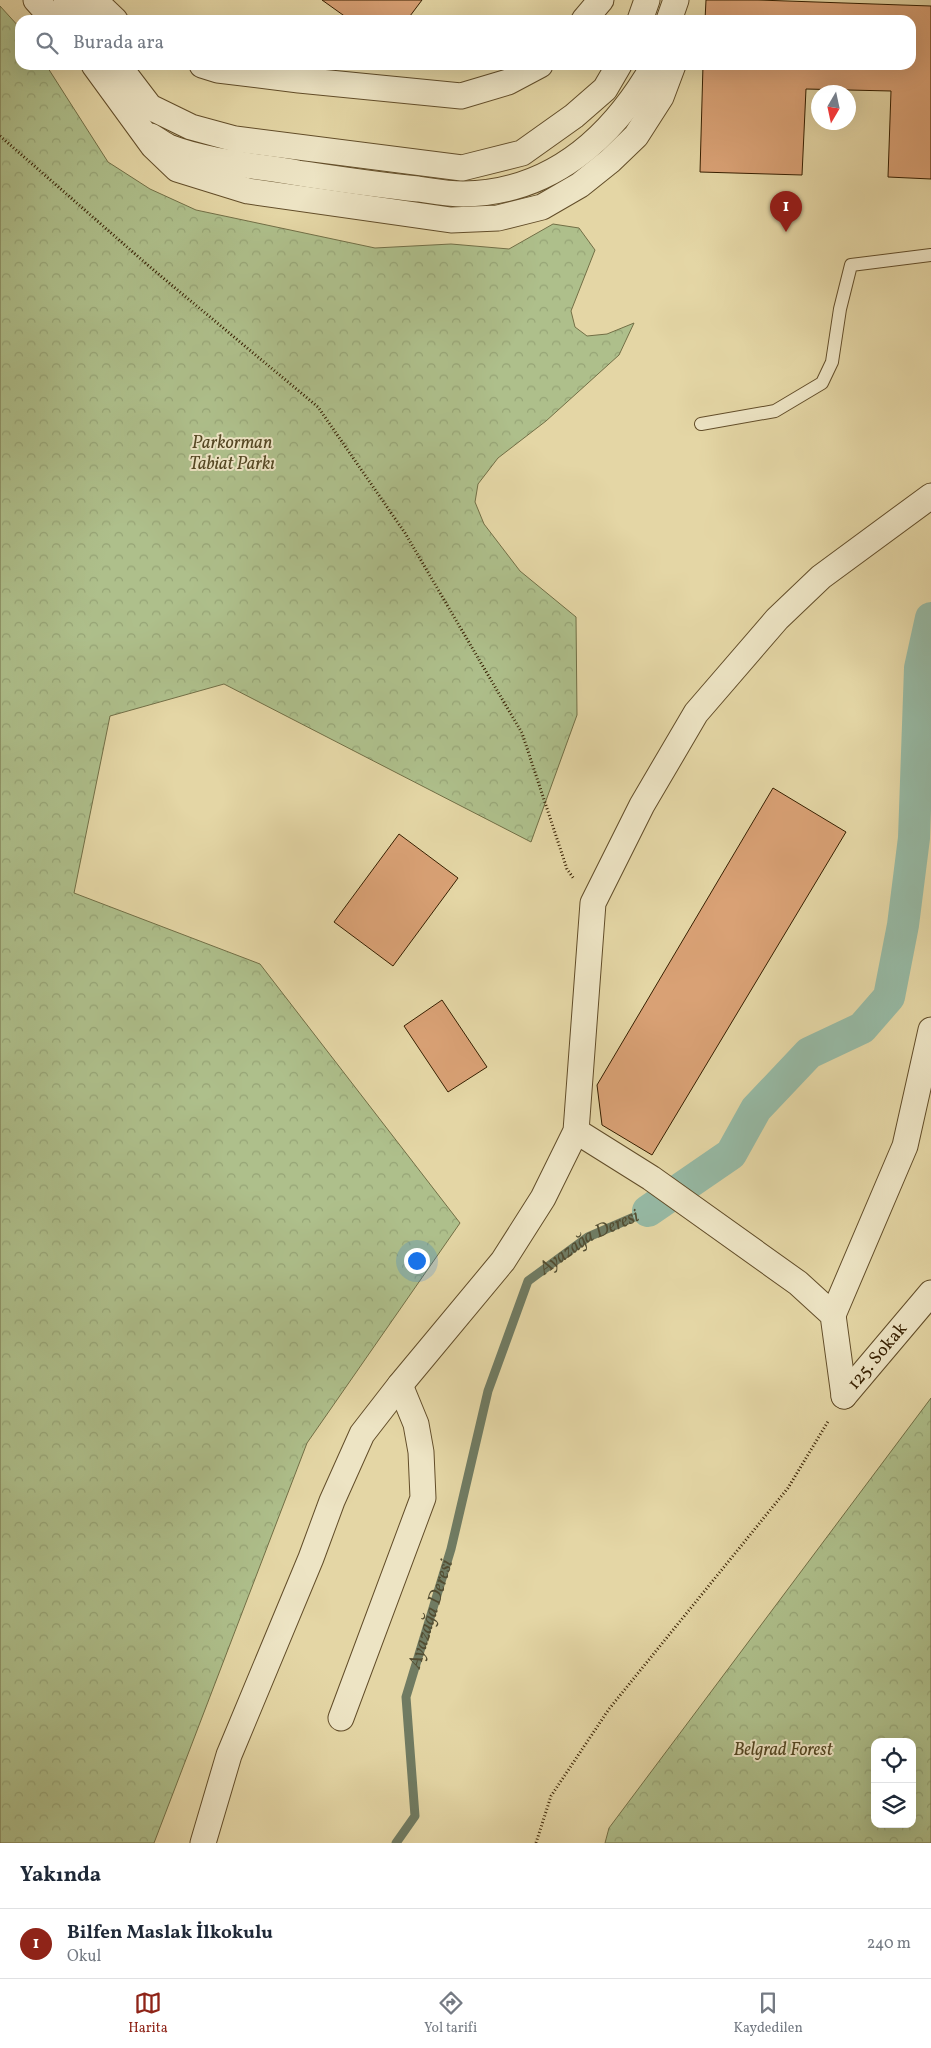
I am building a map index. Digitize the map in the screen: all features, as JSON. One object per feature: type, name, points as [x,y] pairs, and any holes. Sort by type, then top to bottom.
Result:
[{"type":"street","points":[[36,0],[50,15]]},
{"type":"street","points":[[66,0],[79,15]]},
{"type":"street","points":[[94,0],[110,15]]},
{"type":"street","points":[[588,15],[601,0]]},
{"type":"street","points":[[642,15],[647,0]]},
{"type":"street","points":[[671,15],[676,0]]},
{"type":"street","points":[[682,15],[684,0]]},
{"type":"street","points":[[98,70],[139,129],[153,146],[177,169],[248,191],[451,220],[498,218],[542,207],[580,185],[610,162],[636,136],[661,97],[671,70]]},
{"type":"street","points":[[122,70],[150,107],[191,126],[235,139],[462,168],[522,153],[574,116],[605,89],[616,70]]},
{"type":"street","points":[[218,70],[462,96],[508,82],[531,70]]},
{"type":"street","points":[[139,129],[170,148],[209,157],[330,178],[463,194],[501,190],[542,178],[578,157],[617,120],[640,90],[651,70]]},
{"type":"street","points":[[203,1843],[229,1754],[362,1434],[400,1385],[503,1261],[543,1198],[576,1132],[593,903],[642,805],[696,713],[777,619],[821,577],[931,496]]},
{"type":"street","points":[[844,1396],[834,1315],[905,1146],[931,1030]]},
{"type":"street","points":[[576,1132],[651,1178],[798,1283],[834,1315]]},
{"type":"street","name":"125. Sokak","points":[[844,1396],[931,1293]]},
{"type":"street","points":[[341,1718],[423,1498],[422,1452],[416,1424],[400,1385]]},
{"type":"lane","points":[[701,424],[775,410],[822,383],[832,362],[840,309],[851,265],[931,255]]},
{"type":"path","points":[[0,136],[150,267],[318,407],[405,533],[522,733],[567,869],[593,903]]},
{"type":"path","points":[[536,1843],[551,1796],[609,1709],[788,1488],[844,1396]]},
{"type":"green space","name":"Parkorman Tabiat Parkı","points":[[0,6],[15,22],[15,70],[49,70],[108,162],[150,189],[196,210],[375,248],[451,244],[509,249],[553,224],[579,228],[595,250],[571,311],[575,327],[587,336],[607,334],[634,323],[619,355],[546,421],[498,458],[478,484],[475,502],[484,524],[520,571],[576,617],[577,715],[531,842],[224,684],[110,716],[74,893],[260,964],[460,1223],[307,1443],[154,1843],[0,1843]]},
{"type":"green space","name":"Belgrad Forest","points":[[931,1398],[931,1843],[605,1843],[609,1828]]},
{"type":"building","points":[[322,0],[422,0],[411,15],[343,15]]},
{"type":"building","points":[[706,0],[931,6],[931,179],[888,177],[891,91],[856,90],[856,85],[811,85],[811,89],[806,89],[802,175],[700,172],[703,70],[916,70],[916,15],[705,15]]},
{"type":"building","points":[[773,788],[846,832],[652,1155],[602,1125],[597,1085]]},
{"type":"building","points":[[399,834],[458,878],[393,966],[334,922]]},
{"type":"building","points":[[442,1000],[487,1067],[448,1092],[404,1026]]},
{"type":"waterway","name":"Ayazağa Deresi","points":[[648,1211],[731,1154],[756,1109],[809,1053],[862,1028],[889,997],[903,925],[914,838],[920,668],[931,618]]},
{"type":"waterway","name":"Ayazağa Deresi","points":[[396,1843],[415,1816],[406,1697],[451,1549],[488,1391],[528,1281],[588,1237],[648,1211]]},
{"type":"place","name":"Bilfen Maslak İlkokulu","points":[[786,232]]}]
